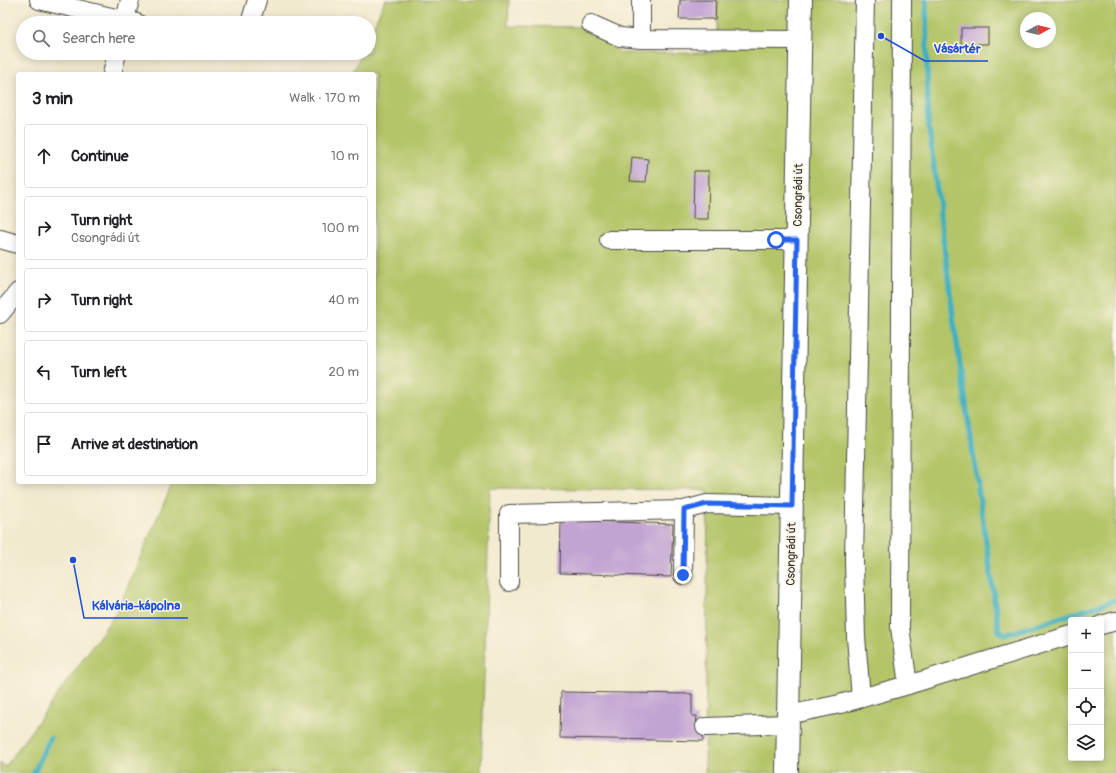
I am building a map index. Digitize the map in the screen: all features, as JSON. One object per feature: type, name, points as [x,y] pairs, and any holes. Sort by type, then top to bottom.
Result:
[{"type":"main road","name":"Csongrádi út","points":[[787,773],[801,0]]},
{"type":"street","points":[[39,0],[104,16]]},
{"type":"street","points":[[129,16],[130,0]]},
{"type":"street","points":[[252,16],[257,0]]},
{"type":"street","points":[[641,0],[641,39]]},
{"type":"street","points":[[861,698],[856,637],[854,561],[865,0]]},
{"type":"street","points":[[902,0],[900,627],[908,685]]},
{"type":"street","points":[[591,24],[620,37],[641,39],[801,40]]},
{"type":"street","points":[[112,72],[115,60]]},
{"type":"street","points":[[0,239],[16,243]]},
{"type":"street","points":[[609,240],[797,240]]},
{"type":"street","points":[[0,314],[16,294]]},
{"type":"street","points":[[509,582],[509,514],[684,510],[707,504],[792,506]]},
{"type":"street","points":[[683,575],[684,510]]},
{"type":"street","points":[[1104,624],[1116,621]]},
{"type":"street","points":[[705,727],[788,719],[908,685],[1068,636]]},
{"type":"green space","points":[[385,0],[509,0],[508,26],[588,27],[620,53],[717,53],[717,0],[1116,0],[1116,773],[705,773],[708,490],[490,488],[481,773],[0,773],[0,763],[5,767],[117,611],[172,484],[376,484],[376,72],[353,72],[359,60],[376,60],[376,20]]},
{"type":"building","points":[[680,0],[716,0],[715,19],[679,19]]},
{"type":"building","points":[[961,28],[988,28],[988,44],[961,44]]},
{"type":"building","points":[[632,157],[648,159],[646,182],[630,181]]},
{"type":"building","points":[[694,171],[709,171],[708,219],[693,219]]},
{"type":"building","points":[[561,520],[673,524],[671,577],[560,573]]},
{"type":"building","points":[[561,692],[692,694],[692,716],[697,716],[696,727],[704,727],[703,741],[560,738]]},
{"type":"waterway","points":[[926,0],[928,121],[953,316],[999,631],[1005,635],[1116,600]]},
{"type":"waterway","points":[[34,773],[50,738]]},
{"type":"place","name":"Vásártér","points":[[881,36]]},
{"type":"place","name":"Kálvária-kápolna","points":[[73,560]]},
{"type":"route","points":[[683,575],[684,510],[707,504],[792,506],[797,240],[776,240]]}]
